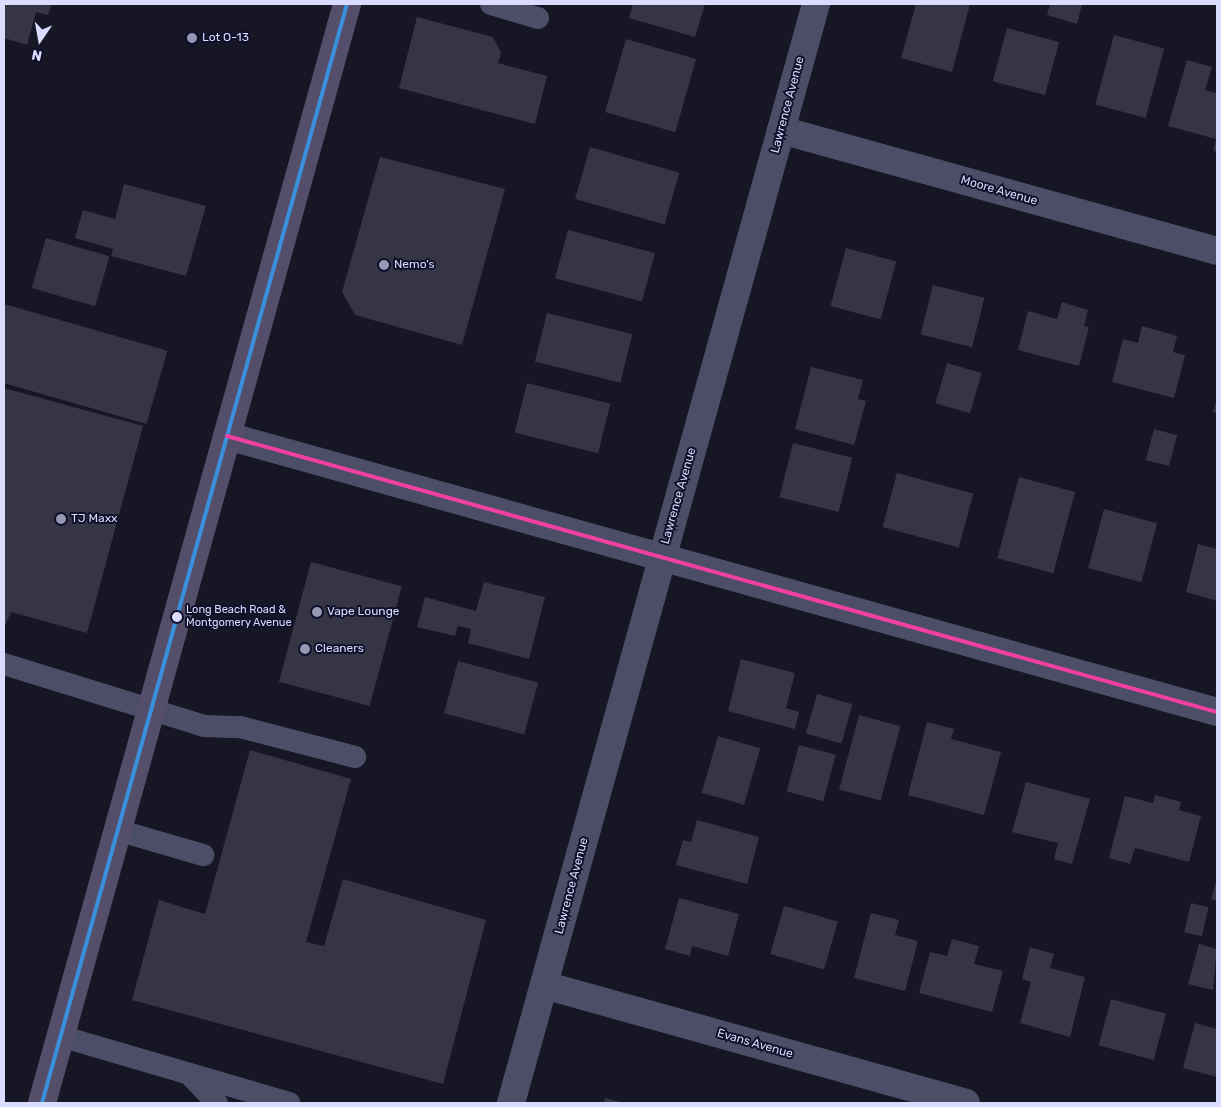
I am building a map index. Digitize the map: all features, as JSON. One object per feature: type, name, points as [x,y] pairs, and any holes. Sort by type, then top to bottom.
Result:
[{"type":"main road","points":[[42,1103],[347,4]]},
{"type":"street","name":"Lawrence Avenue","points":[[511,1103],[816,4]]},
{"type":"street","name":"Moore Avenue","points":[[781,130],[1217,251]]},
{"type":"street","points":[[226,436],[1217,712]]},
{"type":"street","name":"Evans Avenue","points":[[544,985],[966,1103]]},
{"type":"lane","points":[[491,4],[538,18]]},
{"type":"lane","points":[[4,664],[150,711],[204,726],[240,727],[355,757]]},
{"type":"lane","points":[[117,830],[203,855]]},
{"type":"lane","points":[[60,1036],[289,1103]]},
{"type":"lane","points":[[190,1075],[217,1103]]},
{"type":"building","points":[[4,4],[51,5],[48,15],[36,12],[27,45],[4,38]]},
{"type":"building","points":[[633,4],[705,4],[695,37],[629,18]]},
{"type":"building","points":[[916,4],[970,4],[952,72],[901,58]]},
{"type":"building","points":[[1050,4],[1082,4],[1077,24],[1047,15]]},
{"type":"building","points":[[417,17],[493,37],[501,53],[498,63],[547,76],[535,124],[399,88]]},
{"type":"building","points":[[1007,28],[1059,42],[1045,95],[993,81]]},
{"type":"building","points":[[1114,35],[1164,48],[1146,118],[1095,105]]},
{"type":"building","points":[[626,39],[696,59],[675,132],[605,112]]},
{"type":"building","points":[[1187,60],[1212,67],[1205,90],[1217,93],[1217,152],[1213,151],[1216,139],[1168,126]]},
{"type":"building","points":[[590,147],[679,173],[665,225],[575,199]]},
{"type":"building","points":[[380,157],[505,189],[462,345],[355,315],[342,292]]},
{"type":"building","points":[[124,184],[206,206],[186,276],[111,256],[113,249],[75,238],[83,210],[115,219]]},
{"type":"building","points":[[568,230],[655,253],[642,302],[555,278]]},
{"type":"building","points":[[46,238],[109,256],[95,306],[32,288]]},
{"type":"building","points":[[846,248],[896,261],[881,319],[830,306]]},
{"type":"building","points":[[933,285],[984,298],[972,347],[921,334]]},
{"type":"building","points":[[1062,302],[1088,310],[1084,326],[1089,327],[1079,366],[1018,350],[1028,311],[1057,319]]},
{"type":"building","points":[[4,304],[167,351],[146,424],[4,383]]},
{"type":"building","points":[[547,313],[632,334],[620,383],[535,362]]},
{"type":"building","points":[[1142,326],[1177,336],[1173,352],[1185,355],[1174,398],[1112,382],[1123,339],[1138,343]]},
{"type":"building","points":[[947,363],[982,373],[970,413],[935,403]]},
{"type":"building","points":[[811,367],[863,380],[858,399],[866,401],[854,445],[795,429]]},
{"type":"building","points":[[527,383],[610,404],[598,453],[515,432]]},
{"type":"building","name":"TJ Maxx","points":[[4,388],[143,426],[87,633],[11,612],[4,628]]},
{"type":"building","points":[[1217,398],[1217,413],[1213,412]]},
{"type":"building","points":[[1154,429],[1177,435],[1169,466],[1146,460]]},
{"type":"building","points":[[793,443],[852,458],[839,512],[779,497]]},
{"type":"building","points":[[897,473],[973,493],[959,548],[883,527]]},
{"type":"building","points":[[1019,477],[1075,492],[1053,573],[997,558]]},
{"type":"building","points":[[1104,509],[1157,523],[1141,582],[1088,568]]},
{"type":"building","points":[[1198,544],[1217,549],[1217,601],[1186,592]]},
{"type":"building","points":[[311,562],[402,586],[370,706],[279,682]]},
{"type":"building","points":[[484,582],[545,597],[529,659],[468,643],[471,629],[458,626],[455,636],[417,627],[425,597],[476,611]]},
{"type":"building","points":[[741,659],[795,673],[786,708],[799,712],[795,729],[728,711]]},
{"type":"building","points":[[458,661],[538,682],[524,735],[444,713]]},
{"type":"building","points":[[817,694],[853,704],[841,744],[806,733]]},
{"type":"building","points":[[859,715],[901,726],[881,801],[839,789]]},
{"type":"building","points":[[927,722],[954,729],[951,739],[1001,752],[984,815],[908,795]]},
{"type":"building","points":[[718,736],[760,748],[744,805],[702,793]]},
{"type":"building","points":[[799,745],[836,755],[823,801],[787,791]]},
{"type":"building","points":[[250,750],[351,779],[306,942],[324,946],[343,879],[486,920],[443,1084],[132,1000],[159,900],[205,914]]},
{"type":"building","points":[[1026,782],[1090,799],[1072,864],[1054,859],[1058,843],[1012,832]]},
{"type":"building","points":[[1155,795],[1181,802],[1179,810],[1201,816],[1189,862],[1135,848],[1130,864],[1109,858],[1125,796],[1153,803]]},
{"type":"building","points":[[697,820],[759,837],[747,884],[676,865],[683,840],[691,842]]},
{"type":"building","points":[[1217,878],[1217,901],[1211,899]]},
{"type":"building","points":[[679,898],[739,914],[728,956],[692,946],[690,956],[665,949]]},
{"type":"building","points":[[1191,903],[1209,907],[1202,936],[1184,932]]},
{"type":"building","points":[[784,906],[838,921],[824,969],[770,954]]},
{"type":"building","points":[[871,913],[899,920],[895,935],[918,941],[905,991],[854,978]]},
{"type":"building","points":[[952,939],[979,946],[974,964],[1003,971],[992,1012],[919,993],[930,952],[947,956]]},
{"type":"building","points":[[1199,944],[1217,949],[1213,990],[1188,984]]},
{"type":"building","points":[[1030,947],[1054,954],[1050,968],[1085,977],[1070,1037],[1020,1023],[1031,982],[1022,979]]},
{"type":"building","points":[[1111,999],[1166,1014],[1154,1060],[1099,1045]]},
{"type":"building","points":[[1195,1023],[1217,1029],[1217,1077],[1183,1068]]},
{"type":"building","points":[[605,1098],[624,1103],[604,1103]]},
{"type":"transit line","points":[[42,1103],[347,4]]},
{"type":"transit line","points":[[227,436],[1217,712]]},
{"type":"place","name":"Lot O-13","points":[[192,38]]},
{"type":"place","name":"Nemo's","points":[[384,265]]},
{"type":"place","name":"TJ Maxx","points":[[61,519]]},
{"type":"place","name":"Vape Lounge","points":[[317,612]]},
{"type":"place","name":"Long Beach Road & Montgomery Avenue","points":[[177,617]]},
{"type":"place","name":"Cleaners","points":[[305,649]]}]
